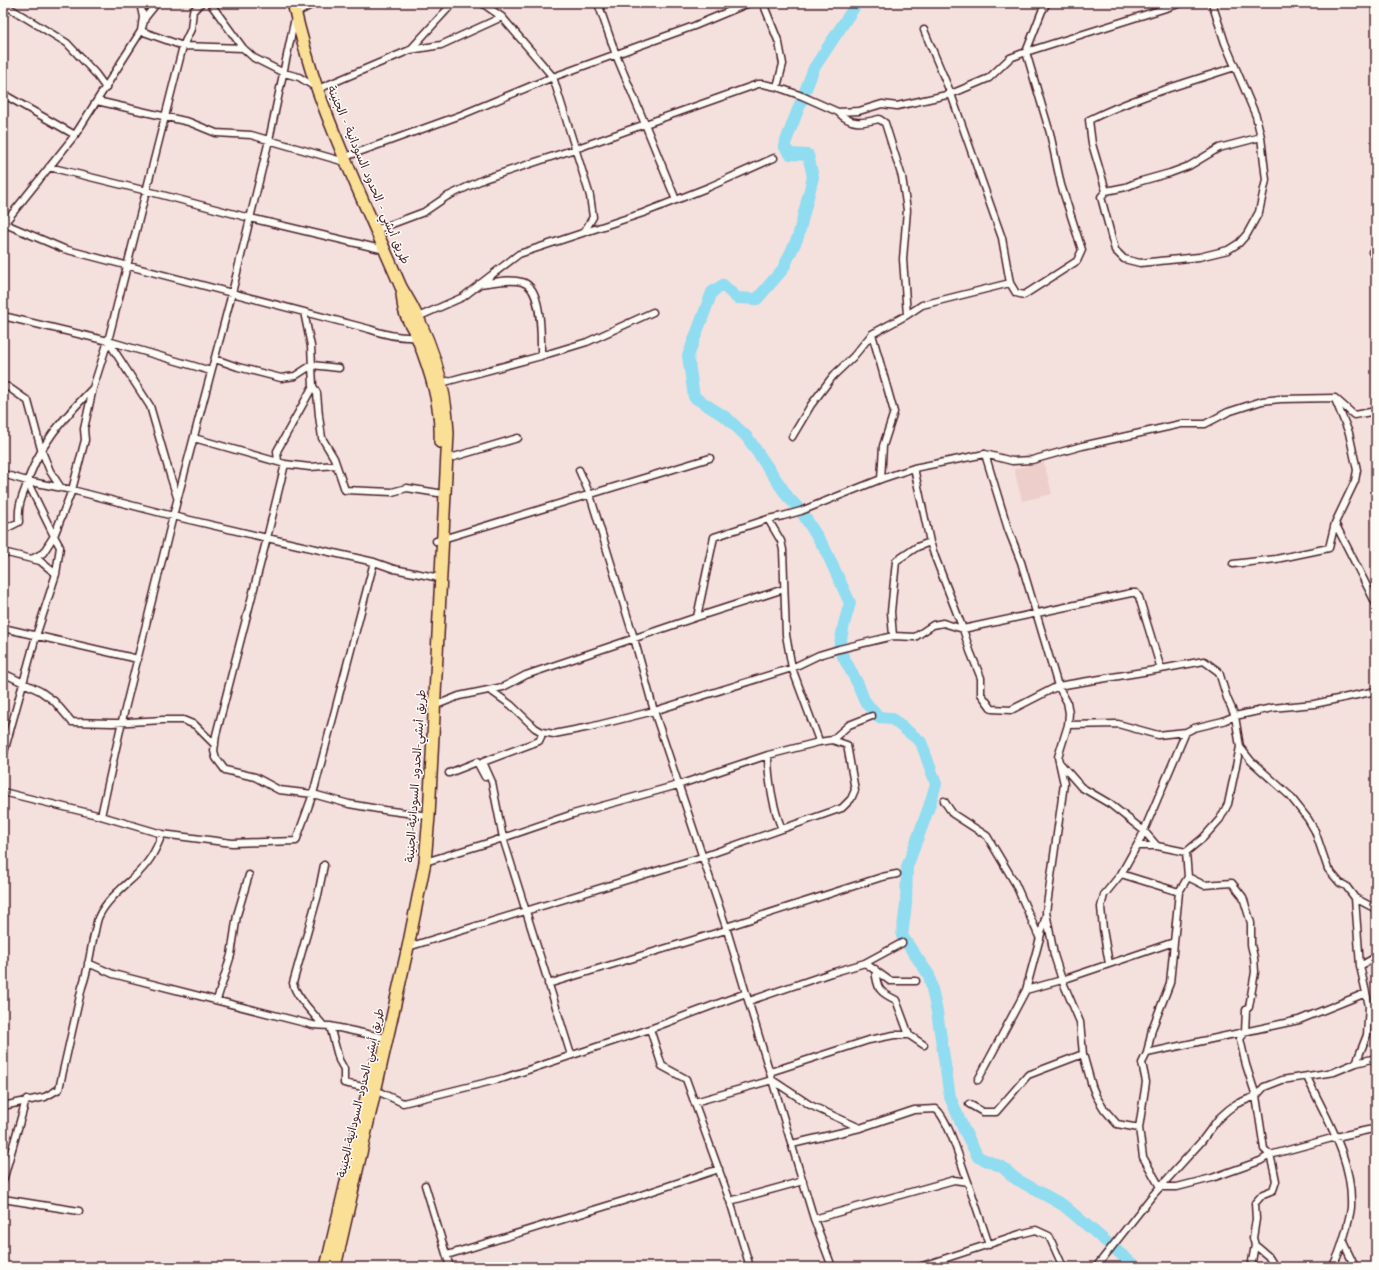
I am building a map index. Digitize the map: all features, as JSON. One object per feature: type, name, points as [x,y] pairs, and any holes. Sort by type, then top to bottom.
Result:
[{"type":"highway","name":"طريق أبشي - الحدود السودانية - الجنينة","points":[[295,8],[318,89],[346,160],[400,287]]},
{"type":"highway","name":"طريق أبشي-الحدود السودانية-الجنينة","points":[[335,1267],[372,1089],[408,947],[416,892],[425,862],[428,758],[434,706],[441,578],[439,540],[447,459],[447,415],[422,337],[418,317],[400,287]]},
{"type":"highway","points":[[400,287],[406,314],[422,337]]},
{"type":"highway","points":[[428,758],[435,577],[439,540],[438,493],[440,434],[438,384]]},
{"type":"highway","points":[[326,1267],[372,1089],[381,1037],[416,892],[418,863],[426,815]]},
{"type":"street","points":[[140,3],[143,17],[141,31]]},
{"type":"street","points":[[157,3],[145,18],[141,31],[98,101],[75,135],[3,224],[64,249],[384,334],[407,338],[422,337]]},
{"type":"street","points":[[32,559],[43,553],[54,536],[72,490],[85,440],[84,429],[93,388],[108,341],[147,191],[164,117],[183,46],[191,28],[193,11],[201,3]]},
{"type":"street","points":[[210,3],[243,48],[254,58],[284,73],[299,77],[318,89],[410,50],[441,45],[502,17]]},
{"type":"street","points":[[101,816],[122,721],[173,516],[232,293],[269,140],[284,73],[295,8],[315,3]]},
{"type":"street","points":[[410,50],[453,3]]},
{"type":"street","points":[[482,3],[502,17],[553,77],[590,196],[593,217],[584,232]]},
{"type":"street","points":[[598,3],[616,55],[646,124],[676,200]]},
{"type":"street","points":[[98,101],[189,122],[216,133],[251,134],[346,160],[553,77],[694,26],[749,3]]},
{"type":"street","points":[[763,3],[779,43],[784,64],[777,87]]},
{"type":"street","points":[[924,30],[951,94],[1002,238],[1010,283],[1016,293],[1024,295],[1077,261],[1082,250],[1061,185],[1050,133],[1026,52],[1042,11],[1047,3]]},
{"type":"street","points":[[838,112],[859,111],[882,104],[897,106],[951,94],[989,78],[1010,58],[1182,3]]},
{"type":"street","points":[[1212,3],[1225,43],[1256,116],[1261,137],[1266,180],[1259,212],[1247,234],[1239,243],[1228,250],[1199,257],[1140,263],[1124,260],[1115,250],[1101,197],[1106,191],[1126,187],[1147,179],[1170,173],[1189,166],[1219,148],[1261,137]]},
{"type":"street","points":[[3,4],[67,43],[95,73],[106,88]]},
{"type":"street","points":[[141,31],[183,46],[243,48]]},
{"type":"street","points":[[1106,191],[1092,144],[1089,120],[1102,113],[1153,94],[1235,67]]},
{"type":"street","points":[[376,230],[424,212],[446,197],[484,179],[575,149],[758,84],[763,84],[777,87],[802,96],[838,112],[843,118],[859,124],[879,119],[885,123],[902,177],[906,210],[903,258],[907,315]]},
{"type":"street","points":[[3,94],[75,135]]},
{"type":"street","points":[[418,317],[463,297],[519,254],[643,213],[709,187],[774,158]]},
{"type":"street","points":[[49,167],[250,218],[385,250]]},
{"type":"street","points":[[1372,252],[1376,258]]},
{"type":"street","points":[[478,284],[515,281],[524,282],[533,290],[538,303],[541,356]]},
{"type":"street","points":[[792,437],[811,405],[833,376],[853,358],[872,334],[922,305],[1010,283]]},
{"type":"street","points":[[304,312],[311,346],[314,386],[318,393],[318,416],[322,438],[334,458],[345,490],[392,492],[407,488],[438,493]]},
{"type":"street","points":[[438,384],[587,342],[653,312]]},
{"type":"street","points":[[3,316],[108,341],[211,371]]},
{"type":"street","points":[[872,334],[894,412],[882,446],[881,479]]},
{"type":"street","points":[[108,341],[150,406],[170,476],[178,497]]},
{"type":"street","points":[[215,359],[238,367],[281,378],[295,376],[312,365],[339,368]]},
{"type":"street","points":[[3,386],[8,387],[28,401],[50,471],[61,488]]},
{"type":"street","points":[[278,462],[277,451],[314,386]]},
{"type":"street","points":[[3,530],[19,522],[18,509],[27,481],[42,449],[65,417],[93,388]]},
{"type":"street","points":[[697,617],[714,537],[801,510],[914,468],[985,454],[1012,461],[1032,460],[1082,446],[1181,424],[1205,424],[1228,412],[1262,401],[1280,399],[1335,398],[1354,415],[1376,411]]},
{"type":"street","points":[[1233,564],[1276,559],[1329,548],[1335,523],[1355,481],[1357,470],[1349,433],[1335,398]]},
{"type":"street","points":[[194,438],[285,464],[310,467],[336,466]]},
{"type":"street","points":[[447,459],[518,438]]},
{"type":"street","points":[[978,1080],[1026,990],[1040,939],[1046,912],[1064,784],[1058,757],[1068,725],[1069,713],[1067,702],[1058,686],[985,454]]},
{"type":"street","points":[[439,540],[710,458]]},
{"type":"street","points":[[285,464],[216,735],[214,751],[216,758],[225,770],[255,776],[279,790],[313,794],[349,804],[426,815]]},
{"type":"street","points":[[914,468],[930,542],[981,678],[980,694],[992,709],[1011,710],[1058,686],[1161,669],[1204,660],[1219,672],[1227,698],[1235,716],[1240,747],[1228,804],[1220,819],[1203,838],[1186,852]]},
{"type":"street","points":[[580,470],[590,495],[634,638],[654,710],[726,928],[814,1219],[832,1267]]},
{"type":"street","points":[[3,474],[173,516],[374,562],[394,569],[435,577]]},
{"type":"street","points":[[3,756],[36,636],[56,574],[60,547],[27,481]]},
{"type":"street","points":[[768,519],[781,541],[783,550],[786,635],[792,668],[818,738]]},
{"type":"street","points":[[1335,523],[1376,604]]},
{"type":"street","points":[[893,636],[892,612],[896,561],[917,547],[930,542]]},
{"type":"street","points":[[3,552],[40,561],[56,574]]},
{"type":"street","points":[[3,792],[101,816],[162,834],[232,843],[295,841],[313,794],[374,562]]},
{"type":"street","points":[[434,706],[459,696],[503,687],[526,675],[784,589]]},
{"type":"street","points":[[490,690],[511,705],[535,728],[542,732],[554,734],[590,728],[654,710],[792,668],[818,655],[893,636],[915,637],[933,625],[943,622],[963,629],[1136,593],[1139,597],[1161,669]]},
{"type":"street","points":[[3,628],[138,659]]},
{"type":"street","points":[[3,672],[40,691],[54,701],[72,722],[112,723],[122,721],[183,720],[195,725],[215,745]]},
{"type":"street","points":[[1068,725],[1118,724],[1158,735],[1186,732],[1194,728],[1223,721],[1235,716],[1272,708],[1314,704],[1376,691]]},
{"type":"street","points":[[832,740],[849,725],[872,716]]},
{"type":"street","points":[[542,732],[539,741],[483,762],[492,782],[503,838],[571,1056]]},
{"type":"street","points":[[1109,964],[1101,907],[1104,895],[1121,874],[1137,846],[1186,732]]},
{"type":"street","points":[[408,947],[702,857],[842,808],[852,799],[855,790],[847,745],[832,740],[818,742],[768,755],[678,785],[573,814],[503,838],[425,862]]},
{"type":"street","points":[[1240,747],[1250,761],[1290,796],[1308,819],[1315,831],[1323,859],[1328,869],[1340,883],[1346,886],[1355,898],[1376,909]]},
{"type":"street","points":[[768,755],[768,772],[778,820],[782,829]]},
{"type":"street","points":[[450,773],[477,762],[486,779],[497,807]]},
{"type":"street","points":[[1059,762],[1081,787],[1110,804],[1144,831],[1157,846]]},
{"type":"street","points":[[944,801],[954,814],[987,836],[1015,883],[1040,939]]},
{"type":"street","points":[[3,1106],[45,1097],[59,1089],[99,916],[116,893],[147,864],[156,851],[162,834]]},
{"type":"street","points":[[1137,846],[1157,846],[1186,852]]},
{"type":"street","points":[[1160,1188],[1143,1157],[1139,1128],[1146,1082],[1142,1063],[1147,1053],[1152,1029],[1170,983],[1178,892],[1188,877],[1186,852]]},
{"type":"street","points":[[323,1025],[298,995],[293,987],[293,983],[318,895],[324,865]]},
{"type":"street","points":[[548,984],[882,877],[897,874]]},
{"type":"street","points":[[1121,874],[1178,892]]},
{"type":"street","points":[[216,1000],[231,955],[237,915],[249,875]]},
{"type":"street","points":[[1188,877],[1204,885],[1232,882],[1243,897],[1251,924],[1251,945],[1254,957],[1254,972],[1249,1007],[1246,1010],[1245,1032],[1240,1039],[1246,1065],[1256,1096],[1264,1148],[1270,1155],[1276,1181],[1273,1190],[1263,1194],[1255,1203],[1256,1219],[1253,1238],[1255,1245],[1251,1267]]},
{"type":"street","points":[[1355,898],[1360,966],[1369,1006],[1367,1035],[1356,1063]]},
{"type":"street","points":[[1046,912],[1054,955],[1062,980],[1080,1022],[1083,1054],[1096,1096],[1104,1109],[1117,1124],[1139,1128]]},
{"type":"street","points":[[1026,990],[1062,980],[1174,942]]},
{"type":"street","points":[[748,1001],[830,973],[865,963],[902,943]]},
{"type":"street","points":[[1360,966],[1376,957]]},
{"type":"street","points":[[88,963],[114,974],[216,1000],[313,1024],[330,1026],[381,1037]]},
{"type":"street","points":[[865,963],[875,969],[890,982],[916,981]]},
{"type":"street","points":[[875,969],[876,982],[882,994],[896,1000],[909,1035]]},
{"type":"street","points":[[330,1026],[339,1060],[344,1069],[344,1083],[372,1089],[403,1103],[504,1078],[650,1029],[746,993]]},
{"type":"street","points":[[1147,1053],[1299,1020],[1366,993]]},
{"type":"street","points":[[650,1029],[662,1066],[686,1080],[730,1201],[750,1267]]},
{"type":"street","points":[[770,1072],[868,1040],[894,1035],[909,1035],[924,1045]]},
{"type":"street","points":[[969,1104],[983,1112],[996,1112],[1028,1075],[1083,1054]]},
{"type":"street","points":[[1096,1267],[1160,1188],[1201,1142],[1219,1118],[1236,1104],[1256,1096],[1264,1087],[1282,1080],[1334,1072],[1356,1063],[1376,1058]]},
{"type":"street","points":[[1307,1077],[1342,1148],[1350,1179],[1351,1207],[1338,1258],[1332,1267]]},
{"type":"street","points":[[695,1102],[772,1080],[810,1105],[860,1128]]},
{"type":"street","points":[[3,1181],[26,1100]]},
{"type":"street","points":[[792,1144],[860,1128],[914,1110],[936,1109],[941,1113],[947,1125],[968,1182],[988,1245]]},
{"type":"street","points":[[1160,1188],[1177,1187],[1212,1178],[1260,1161],[1270,1155],[1336,1137],[1376,1129]]},
{"type":"street","points":[[446,1255],[719,1170]]},
{"type":"street","points":[[814,1219],[954,1180],[968,1182]]},
{"type":"street","points":[[730,1201],[803,1181]]},
{"type":"street","points":[[425,1185],[450,1267]]},
{"type":"street","points":[[3,1199],[79,1211]]},
{"type":"street","points":[[919,1267],[1036,1230],[1049,1236],[1063,1267]]},
{"type":"street","points":[[1343,1242],[1355,1267]]},
{"type":"street","points":[[1255,1245],[1268,1256],[1275,1267]]},
{"type":"shaded area","points":[[1044,462],[1052,494],[1022,501],[1014,469]]},
{"type":"waterway","points":[[857,3],[814,68],[784,146],[790,154],[808,155],[813,177],[798,237],[783,269],[757,299],[737,298],[723,285],[712,292],[688,356],[694,397],[727,418],[747,437],[788,497],[801,511],[825,549],[850,603],[839,649],[858,684],[864,700],[878,717],[891,718],[921,742],[936,784],[907,867],[906,904],[902,936],[929,975],[937,1012],[950,1097],[963,1128],[978,1157],[1002,1167],[1016,1179],[1063,1205],[1136,1267]]}]
